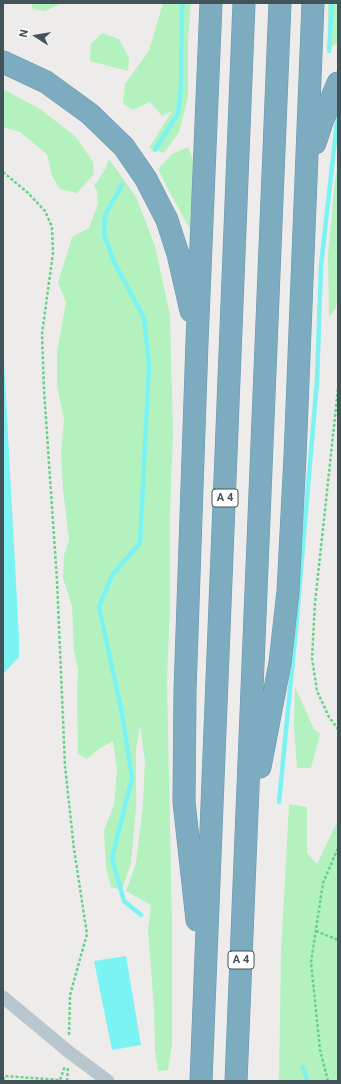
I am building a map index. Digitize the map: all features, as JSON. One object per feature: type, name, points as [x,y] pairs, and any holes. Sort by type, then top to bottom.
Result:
[{"type":"highway","points":[[204,992],[184,802],[185,684],[211,3]]},
{"type":"highway","name":"A 4","points":[[201,1081],[244,3]]},
{"type":"highway","name":"A 4","points":[[236,1081],[280,3]]},
{"type":"highway","points":[[246,839],[280,663],[288,591],[313,3]]},
{"type":"highway","points":[[3,62],[46,82],[90,114],[124,147],[146,179],[166,220],[178,254],[197,342]]},
{"type":"highway","points":[[307,167],[323,119],[338,83]]},
{"type":"street","points":[[3,997],[69,1052],[108,1081]]},
{"type":"path","points":[[3,172],[28,193],[45,211],[52,226],[52,253],[42,334],[44,390],[57,580],[65,766],[74,849],[87,934],[70,995],[69,1052]]},
{"type":"path","points":[[338,389],[315,603],[312,658],[316,691],[329,717],[338,729]]},
{"type":"path","points":[[328,1081],[320,1050],[311,962],[323,883],[338,848]]},
{"type":"path","points":[[316,931],[338,940]]},
{"type":"path","points":[[3,1080],[5,1076],[60,1080]]},
{"type":"green space","points":[[31,3],[62,3],[45,11],[33,9]]},
{"type":"green space","points":[[163,3],[191,3],[188,40],[188,97],[179,132],[164,153],[149,148],[172,111],[162,116],[150,102],[133,110],[123,104],[125,84],[149,51]]},
{"type":"green space","points":[[328,3],[338,3],[338,43],[328,48]]},
{"type":"green space","points":[[102,33],[119,39],[129,58],[128,71],[90,61],[91,44]]},
{"type":"green space","points":[[3,89],[40,109],[76,137],[93,162],[94,174],[77,193],[60,189],[52,176],[47,154],[20,132],[3,127]]},
{"type":"green space","points":[[188,147],[194,162],[190,229],[158,169],[172,154]]},
{"type":"green space","points":[[109,159],[136,197],[155,246],[170,315],[173,434],[167,680],[172,921],[172,1044],[168,1070],[158,1071],[155,1049],[154,1008],[148,930],[151,905],[126,891],[136,863],[143,805],[145,761],[140,725],[136,748],[136,807],[131,863],[122,890],[111,887],[106,868],[104,830],[114,805],[117,770],[113,741],[99,749],[87,759],[78,754],[78,669],[74,651],[72,606],[63,578],[64,555],[69,540],[63,489],[61,451],[64,420],[57,386],[57,352],[66,302],[58,283],[72,237],[89,228],[98,204],[97,191],[94,186],[106,168]]},
{"type":"green space","points":[[338,165],[338,290],[336,308],[329,317],[328,256],[335,179]]},
{"type":"green space","points":[[295,687],[314,729],[320,734],[311,768],[297,768],[294,726]]},
{"type":"green space","points":[[289,804],[307,807],[307,853],[317,864],[338,820],[338,1081],[279,1081],[281,952]]},
{"type":"water","points":[[3,343],[19,657],[3,674]]},
{"type":"water","points":[[126,956],[141,1045],[112,1050],[94,961]]},
{"type":"waterway","points":[[155,150],[178,113],[181,88],[182,3]]},
{"type":"waterway","points":[[329,51],[332,3]]},
{"type":"waterway","points":[[279,802],[296,628],[317,381],[321,266],[338,113]]},
{"type":"waterway","points":[[122,185],[105,215],[104,235],[114,262],[144,318],[149,365],[140,543],[112,575],[99,607],[122,713],[132,778],[112,858],[124,901],[141,915]]},
{"type":"waterway","points":[[303,1067],[307,1081]]}]
